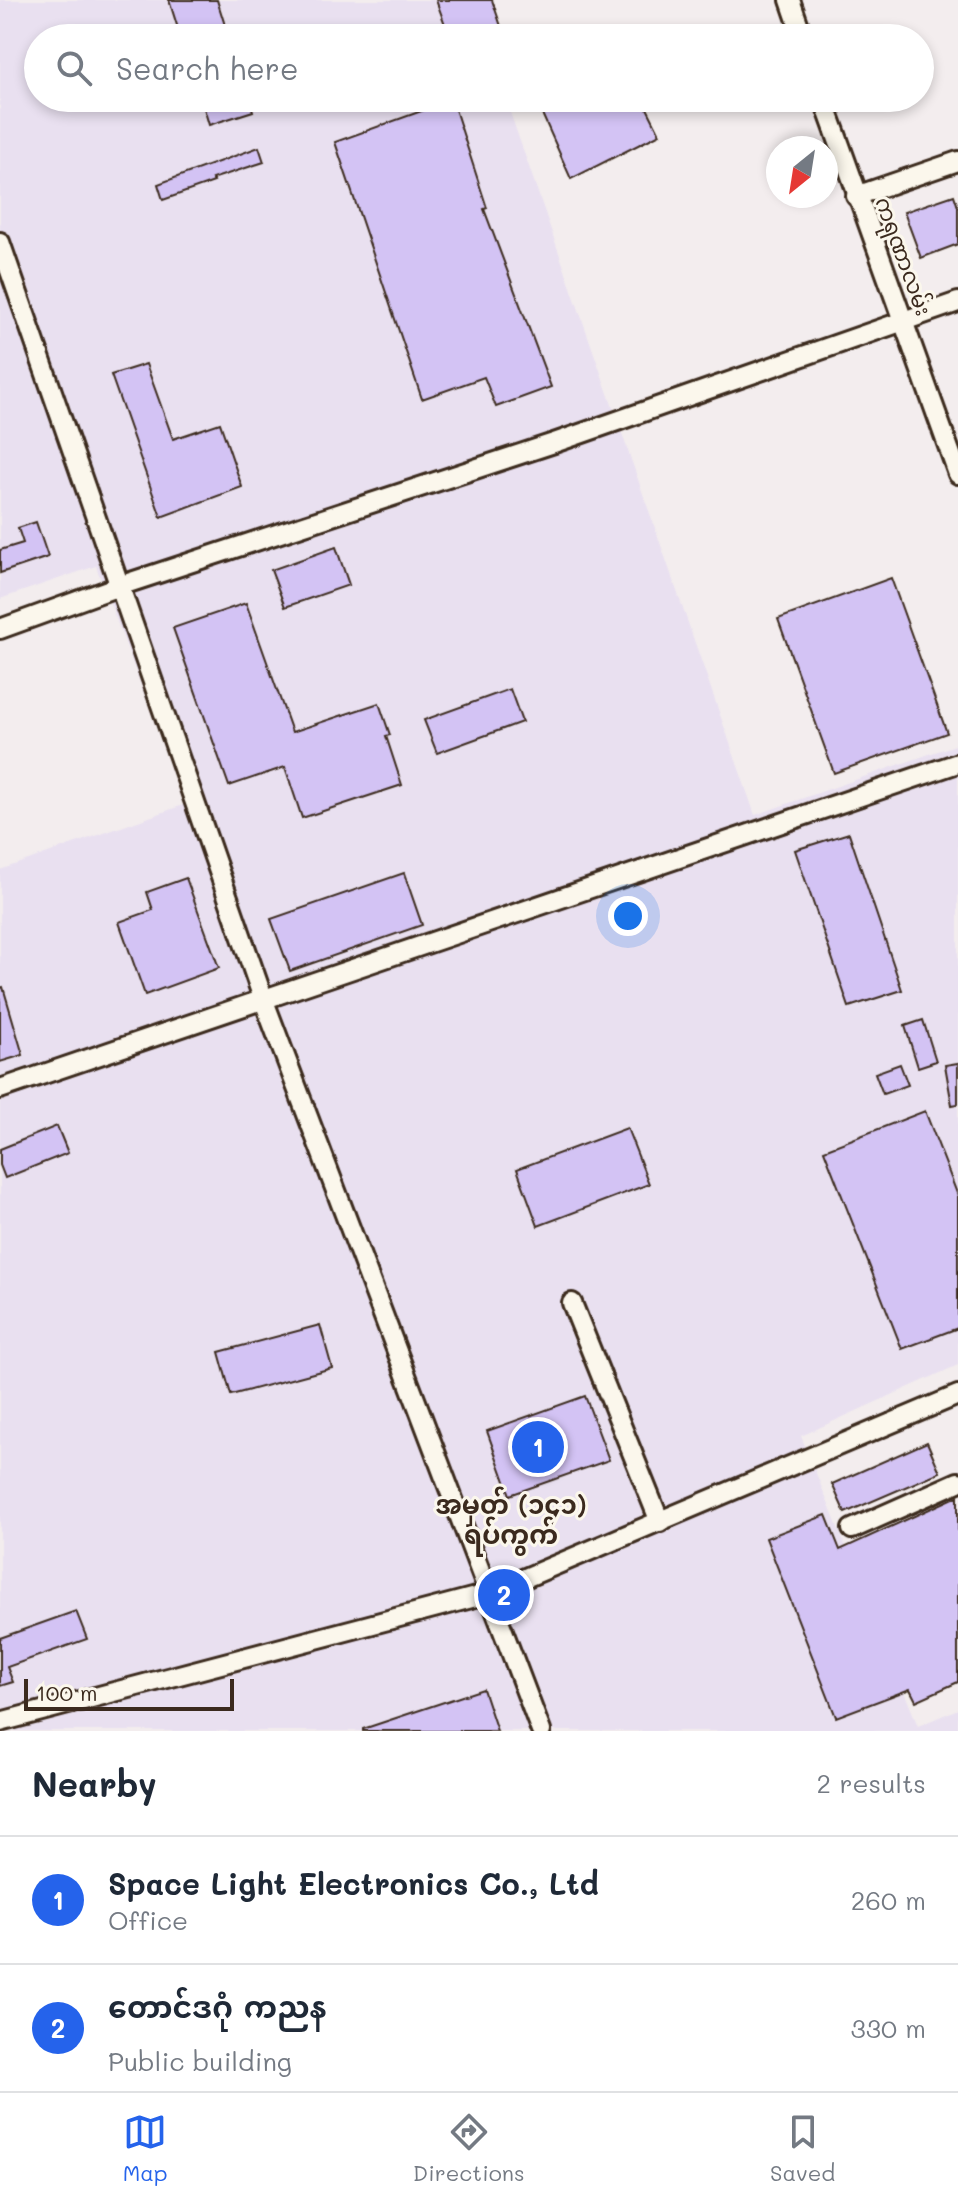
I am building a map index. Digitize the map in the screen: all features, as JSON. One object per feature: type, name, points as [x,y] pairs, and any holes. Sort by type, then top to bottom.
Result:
[{"type":"street","points":[[790,0],[798,24]]},
{"type":"street","name":"ကရုဏာလမ်း","points":[[828,112],[958,474]]},
{"type":"street","points":[[856,196],[958,161]]},
{"type":"street","points":[[0,242],[264,1001],[541,1731]]},
{"type":"street","points":[[0,629],[119,586],[554,443],[958,302]]},
{"type":"street","points":[[0,1089],[958,763]]},
{"type":"street","points":[[572,1303],[660,1522]]},
{"type":"street","points":[[0,1722],[487,1594],[958,1395]]},
{"type":"street","points":[[852,1529],[958,1482]]},
{"type":"shaded area","points":[[0,0],[470,0],[479,24],[24,24],[24,112],[510,112],[755,815],[958,744],[958,1365],[801,1436],[918,1726],[958,1709],[958,1731],[0,1731],[0,870],[186,804],[96,566],[0,599]]},
{"type":"building","points":[[169,0],[217,0],[225,24],[177,24]]},
{"type":"building","points":[[436,0],[492,0],[500,24],[445,24]]},
{"type":"building","points":[[205,112],[250,112],[209,125]]},
{"type":"building","points":[[419,112],[456,112],[487,208],[484,209],[551,387],[496,407],[484,377],[422,399],[335,142]]},
{"type":"building","points":[[541,112],[649,112],[660,134],[571,179]]},
{"type":"building","points":[[259,147],[264,162],[212,179],[214,182],[163,200],[158,184]]},
{"type":"building","points":[[954,195],[958,207],[958,244],[921,258],[904,212]]},
{"type":"building","points":[[146,364],[173,439],[220,423],[242,487],[161,517],[111,375]]},
{"type":"building","points":[[36,522],[48,557],[0,573],[0,550],[23,543],[18,528]]},
{"type":"building","points":[[336,547],[349,585],[285,607],[271,570]]},
{"type":"building","points":[[891,578],[947,733],[834,773],[778,619]]},
{"type":"building","points":[[246,603],[292,732],[379,703],[402,785],[302,818],[285,767],[229,786],[173,628]]},
{"type":"building","points":[[510,689],[522,722],[437,753],[424,720]]},
{"type":"building","points":[[849,833],[902,990],[849,1007],[795,850]]},
{"type":"building","points":[[404,873],[422,925],[290,971],[271,919]]},
{"type":"building","points":[[186,878],[219,968],[145,995],[119,922],[153,910],[147,892]]},
{"type":"building","points":[[3,987],[23,1055],[0,1062],[0,988]]},
{"type":"building","points":[[923,1020],[936,1061],[918,1067],[905,1026]]},
{"type":"building","points":[[958,1063],[958,1104],[952,1105],[945,1065]]},
{"type":"building","points":[[900,1064],[908,1085],[883,1094],[875,1073]]},
{"type":"building","points":[[925,1111],[958,1196],[958,1328],[902,1349],[824,1150]]},
{"type":"building","points":[[57,1126],[68,1153],[5,1178],[0,1165],[0,1149]]},
{"type":"building","points":[[627,1128],[649,1184],[538,1226],[517,1169]]},
{"type":"building","points":[[320,1325],[332,1368],[231,1395],[219,1352]]},
{"type":"building","points":[[585,1396],[609,1460],[510,1495],[487,1431]]},
{"type":"building","points":[[927,1442],[940,1472],[845,1513],[832,1484]]},
{"type":"building","points":[[958,1496],[958,1682],[916,1701],[910,1689],[836,1717],[766,1538],[826,1515],[840,1550]]},
{"type":"building","points":[[76,1611],[87,1639],[7,1667],[13,1682],[0,1686],[0,1638]]},
{"type":"building","points":[[483,1689],[497,1731],[363,1731],[363,1729]]},
{"type":"place","name":"Space Light Electronics Co., Ltd","points":[[538,1447]]},
{"type":"place","name":"တောင်ဒဂုံ ကညန","points":[[504,1595]]},
{"type":"district","name":"အမှတ် (၁၄၁) ရပ်ကွက်","points":[[511,1519]]}]
